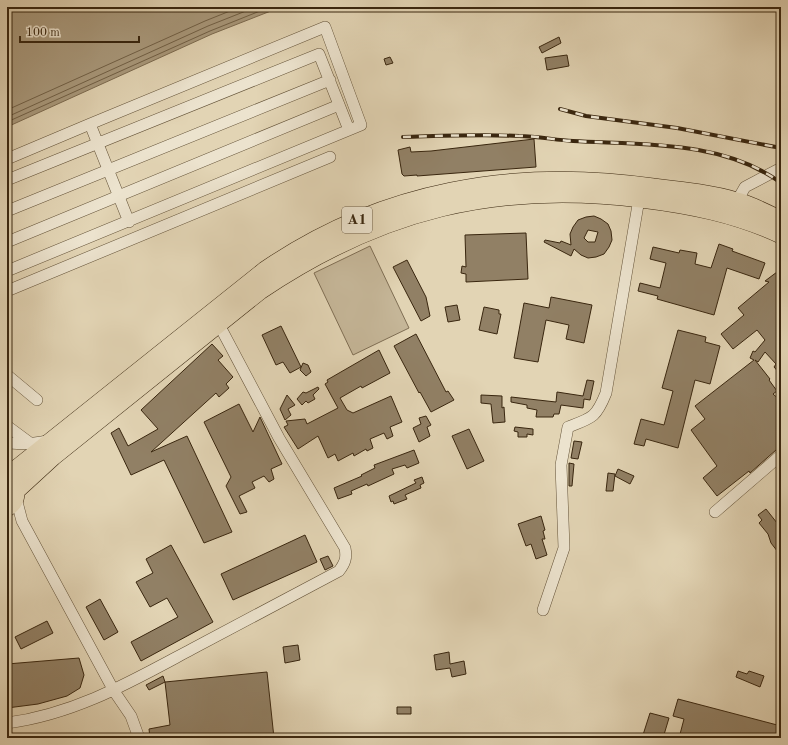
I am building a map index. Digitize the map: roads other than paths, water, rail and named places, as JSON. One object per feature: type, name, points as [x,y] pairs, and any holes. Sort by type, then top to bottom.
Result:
[{"type":"highway","name":"A1","points":[[10,498],[53,457],[215,317],[265,270],[308,243],[357,220],[439,193],[484,185],[531,180],[586,180],[640,192],[738,218],[781,235]]},
{"type":"highway","name":"A1","points":[[640,192],[737,200],[781,220]]},
{"type":"highway","name":"A1","points":[[7,476],[215,317]]},
{"type":"street","points":[[7,159],[325,27],[361,125],[129,222],[7,271]]},
{"type":"street","points":[[7,180],[97,142],[319,54],[349,130]]},
{"type":"street","points":[[7,211],[330,80]]},
{"type":"street","points":[[7,242],[339,105]]},
{"type":"street","points":[[90,124],[129,222]]},
{"type":"street","points":[[7,292],[330,157]]},
{"type":"street","points":[[737,200],[745,187],[781,168]]},
{"type":"street","points":[[543,610],[564,548],[562,465],[568,427],[589,420],[599,410],[606,393],[640,192]]},
{"type":"street","points":[[7,723],[35,719],[64,711],[114,691],[339,571],[344,564],[346,558],[345,548],[279,438],[215,317]]},
{"type":"street","points":[[7,375],[37,400]]},
{"type":"street","points":[[7,426],[30,443]]},
{"type":"street","points":[[7,442],[12,444],[30,443],[57,438]]},
{"type":"street","points":[[715,512],[781,454]]},
{"type":"street","points":[[10,498],[114,691],[131,716],[139,738]]},
{"type":"water","points":[[7,7],[281,7],[212,34],[7,127]]},
{"type":"railway","points":[[560,109],[586,116],[677,128],[781,148]]},
{"type":"railway","points":[[403,137],[504,135],[573,141],[681,147],[734,159],[758,169],[781,183]]}]
